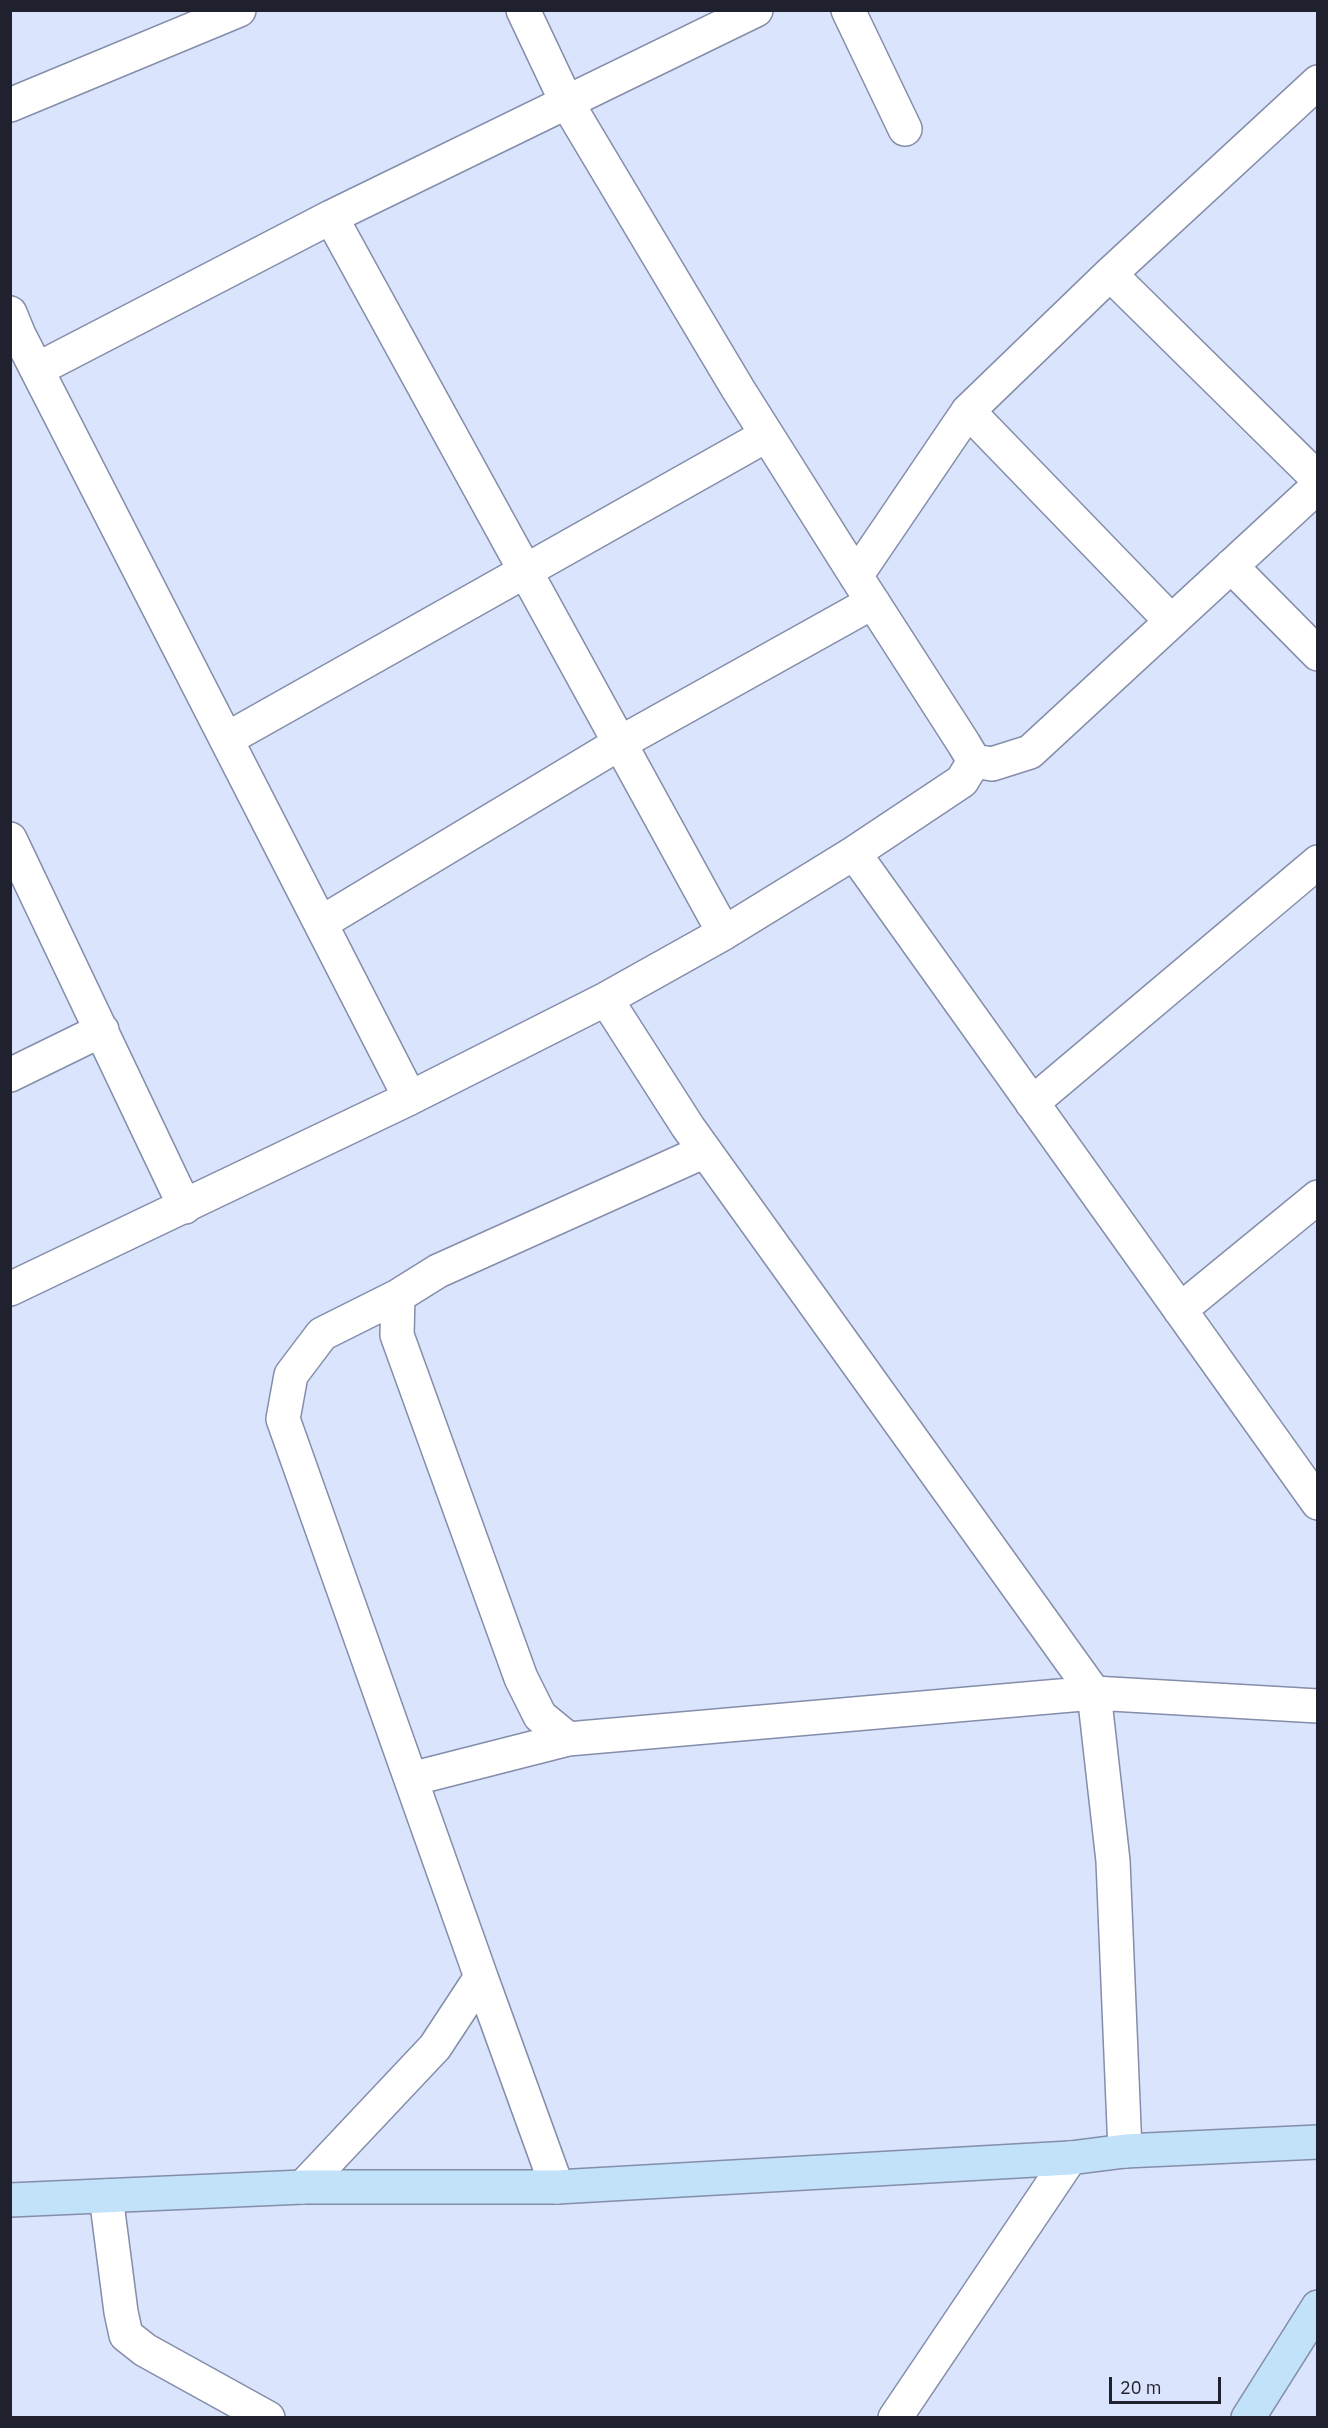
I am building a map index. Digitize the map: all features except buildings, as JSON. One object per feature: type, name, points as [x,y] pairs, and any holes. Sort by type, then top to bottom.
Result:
[{"type":"street","points":[[10,105],[239,10]]},
{"type":"street","points":[[523,10],[566,101],[767,435],[974,762]]},
{"type":"street","points":[[38,369],[331,217],[756,10]]},
{"type":"street","points":[[848,10],[905,129]]},
{"type":"street","points":[[321,923],[620,743],[864,589],[968,411],[1110,274],[1317,82]]},
{"type":"street","points":[[331,217],[723,933]]},
{"type":"street","points":[[1110,274],[1317,479]]},
{"type":"street","points":[[13,329],[38,369],[410,1098]]},
{"type":"street","points":[[968,411],[1171,621]]},
{"type":"street","points":[[227,739],[767,435]]},
{"type":"street","points":[[974,762],[992,764],[1030,752],[1317,486]]},
{"type":"street","points":[[1231,566],[1317,654]]},
{"type":"street","points":[[10,1289],[410,1098],[606,999],[723,933],[854,853],[962,781],[974,762]]},
{"type":"street","points":[[10,839],[184,1207]]},
{"type":"street","points":[[854,853],[1317,1503]]},
{"type":"street","points":[[1032,1103],[1317,862]]},
{"type":"street","points":[[606,999],[705,1151],[1094,1693],[1113,1861],[1125,2151]]},
{"type":"street","points":[[10,1074],[102,1030]]},
{"type":"street","points":[[557,2187],[283,1419],[291,1375],[322,1334],[398,1296],[438,1271],[705,1151]]},
{"type":"street","points":[[1180,1310],[1317,1197]]},
{"type":"street","points":[[398,1296],[397,1335],[521,1678],[540,1716],[567,1738]]},
{"type":"street","points":[[411,1779],[567,1738],[1094,1693],[1317,1706]]},
{"type":"street","points":[[303,2187],[435,2047],[481,1977]]},
{"type":"street","points":[[10,2200],[303,2187],[557,2187],[1070,2158],[1125,2151],[1317,2142]]},
{"type":"street","points":[[895,2418],[1070,2158]]},
{"type":"street","points":[[106,2196],[126,2335],[145,2350],[268,2418]]},
{"type":"street","points":[[1248,2418],[1317,2307]]}]
